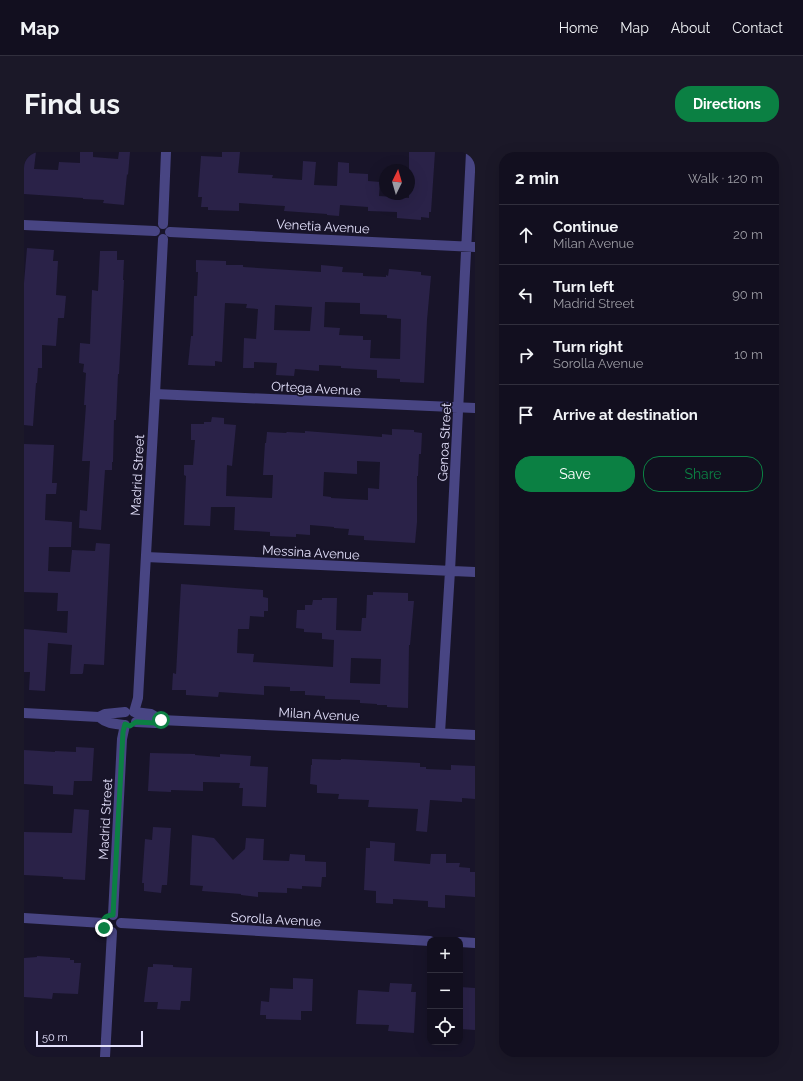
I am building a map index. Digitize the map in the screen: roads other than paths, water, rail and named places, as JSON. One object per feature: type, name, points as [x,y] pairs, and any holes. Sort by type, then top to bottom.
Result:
[{"type":"street","points":[[155,231],[156,236],[162,239],[167,237],[166,152]]},
{"type":"street","name":"Genoa Street","points":[[440,733],[458,407],[470,247],[471,152]]},
{"type":"street","points":[[24,225],[155,231]]},
{"type":"street","points":[[155,231],[158,226],[167,228]]},
{"type":"street","name":"Venetia Avenue","points":[[167,228],[470,247]]},
{"type":"street","name":"Madrid Street","points":[[113,915],[122,739],[125,724],[122,718],[131,716],[138,698],[162,239]]},
{"type":"street","name":"Ortega Avenue","points":[[155,394],[475,408]]},
{"type":"street","name":"Messina Avenue","points":[[146,556],[475,572]]},
{"type":"street","name":"Milan Avenue","points":[[24,713],[99,716],[105,714],[131,716],[155,723],[161,720],[475,735]]},
{"type":"street","name":"Milan Avenue","points":[[99,716],[106,722],[125,724]]},
{"type":"street","points":[[113,915],[119,918],[119,929],[112,932],[106,930],[102,923],[105,917],[113,915]]},
{"type":"street","points":[[24,918],[102,923]]},
{"type":"street","name":"Sorolla Avenue","points":[[120,923],[427,941]]},
{"type":"street","points":[[105,1057],[112,932]]},
{"type":"street","points":[[463,942],[475,943]]}]
